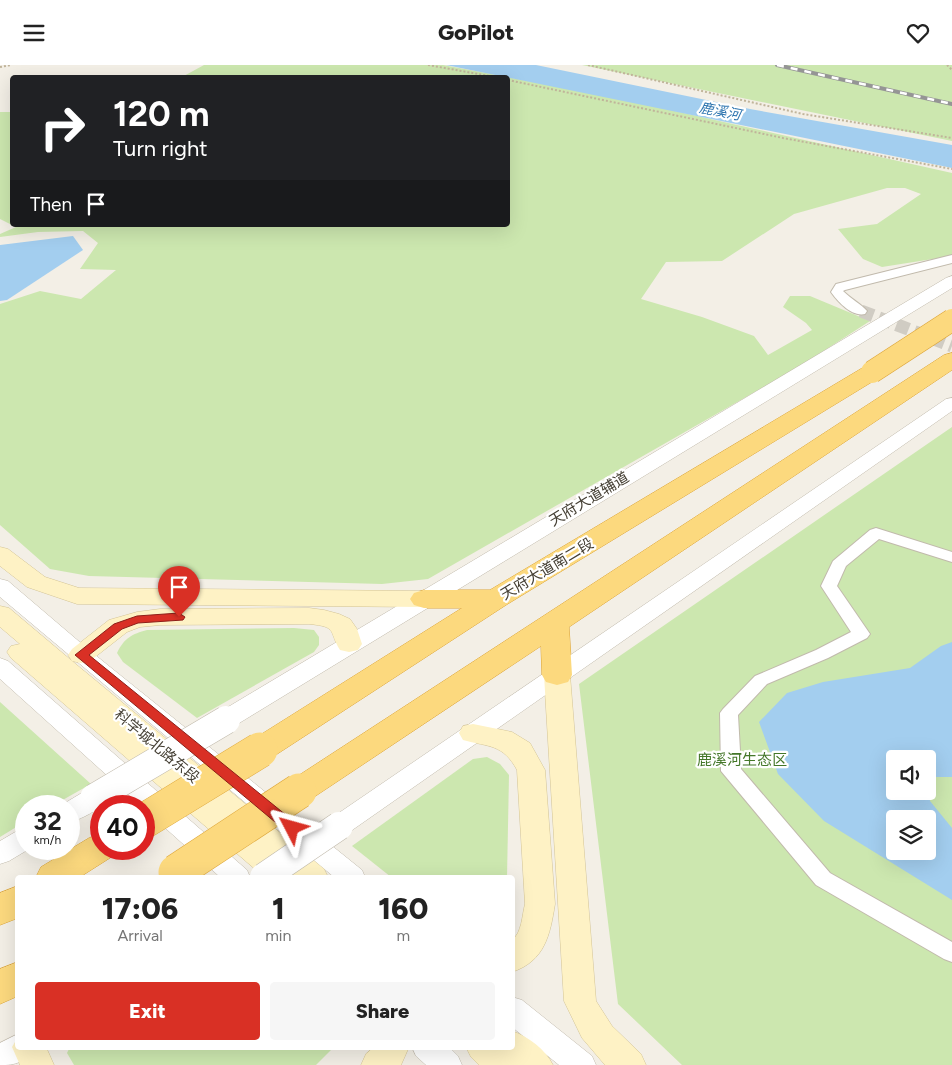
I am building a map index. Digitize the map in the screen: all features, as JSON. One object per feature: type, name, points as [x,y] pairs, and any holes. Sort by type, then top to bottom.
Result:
[{"type":"highway","name":"天府大道南二段","points":[[155,814],[260,750],[496,599],[872,373],[952,320]]},
{"type":"highway","points":[[172,875],[952,360]]},
{"type":"highway","points":[[424,599],[496,599]]},
{"type":"highway","points":[[554,623],[558,675]]},
{"type":"highway","points":[[56,875],[90,854]]},
{"type":"highway","points":[[0,911],[15,902]]},
{"type":"highway","points":[[0,988],[15,979]]},
{"type":"main road","points":[[0,554],[36,582],[56,591],[77,596],[424,599]]},
{"type":"main road","name":"科学城北路东段","points":[[0,614],[311,875]]},
{"type":"main road","points":[[81,655],[118,626],[137,620],[160,617],[310,616],[330,618],[342,624],[348,634],[350,644]]},
{"type":"main road","name":"科学城北路东段","points":[[0,635],[282,875]]},
{"type":"main road","points":[[558,675],[580,1001],[590,1025],[611,1050],[628,1065]]},
{"type":"main road","points":[[473,733],[502,739],[520,750],[532,770],[540,904],[536,925],[529,945],[515,957]]},
{"type":"main road","points":[[515,1048],[536,1065]]},
{"type":"main road","points":[[30,1050],[37,1065]]},
{"type":"main road","points":[[378,1065],[390,1050]]},
{"type":"main road","points":[[486,1050],[503,1065]]},
{"type":"street","points":[[861,311],[836,292],[840,287],[952,259]]},
{"type":"street","name":"天府大道辅道","points":[[80,806],[952,281]]},
{"type":"street","points":[[267,875],[952,403]]},
{"type":"street","points":[[952,557],[876,533],[839,565],[829,586],[861,634],[822,654],[761,680],[729,713],[731,771],[823,879],[952,953]]},
{"type":"street","points":[[0,586],[81,655],[350,875]]},
{"type":"street","points":[[0,666],[235,875]]},
{"type":"street","points":[[0,854],[15,845]]},
{"type":"street","points":[[515,1011],[580,1065]]},
{"type":"street","points":[[0,1060],[15,1049]]},
{"type":"street","points":[[431,1050],[447,1065]]},
{"type":"path","points":[[0,67],[11,65]]},
{"type":"path","points":[[428,65],[484,75]]},
{"type":"path","points":[[588,65],[803,114],[951,137]]},
{"type":"path","points":[[947,65],[952,70]]},
{"type":"path","points":[[510,80],[783,138],[952,169]]},
{"type":"green space","points":[[204,65],[443,65],[496,75],[186,75]]},
{"type":"green space","points":[[582,65],[952,65],[952,141]]},
{"type":"green space","points":[[510,77],[608,96],[952,173],[952,256],[882,267],[863,259],[838,229],[877,224],[921,194],[905,188],[887,188],[794,214],[722,261],[666,262],[641,299],[702,317],[754,336],[768,355],[812,330],[806,323],[783,307],[790,296],[810,296],[870,321],[802,365],[428,579],[382,584],[89,576],[50,569],[0,525],[0,304],[40,291],[81,299],[116,270],[80,269],[98,243],[83,231],[38,232],[0,237],[0,234],[16,227],[510,227]]},
{"type":"green space","points":[[0,112],[10,112],[10,224],[0,219]]},
{"type":"green space","name":"鹿溪河生态区","points":[[952,427],[952,1065],[682,1065],[618,1004],[579,684]]},
{"type":"green space","points":[[294,628],[314,630],[319,637],[319,645],[314,652],[197,718],[123,662],[117,653],[129,637],[147,630]]},
{"type":"green space","points":[[0,702],[91,784],[72,795],[15,795],[15,828],[0,837]]},
{"type":"green space","points":[[487,757],[500,764],[509,775],[507,875],[388,875],[352,846],[473,759]]},
{"type":"green space","points":[[68,1050],[331,1050],[316,1065],[74,1065],[67,1053]]},
{"type":"water","name":"鹿溪河","points":[[446,65],[536,65],[750,109],[952,145],[952,168],[510,78],[510,75],[495,75]]},
{"type":"water","points":[[73,236],[83,250],[7,300],[0,301],[0,245]]},
{"type":"water","points":[[952,642],[952,777],[936,777],[936,750],[886,750],[886,800],[930,800],[952,828],[952,900],[887,860],[936,860],[936,810],[886,810],[886,859],[824,821],[778,774],[759,722],[787,693],[823,682],[910,668],[941,646]]},
{"type":"tunnel","points":[[861,311],[952,346]]},
{"type":"railway","points":[[777,65],[952,104]]},
{"type":"route","points":[[179,617],[137,620],[118,626],[81,655],[292,828]]}]
